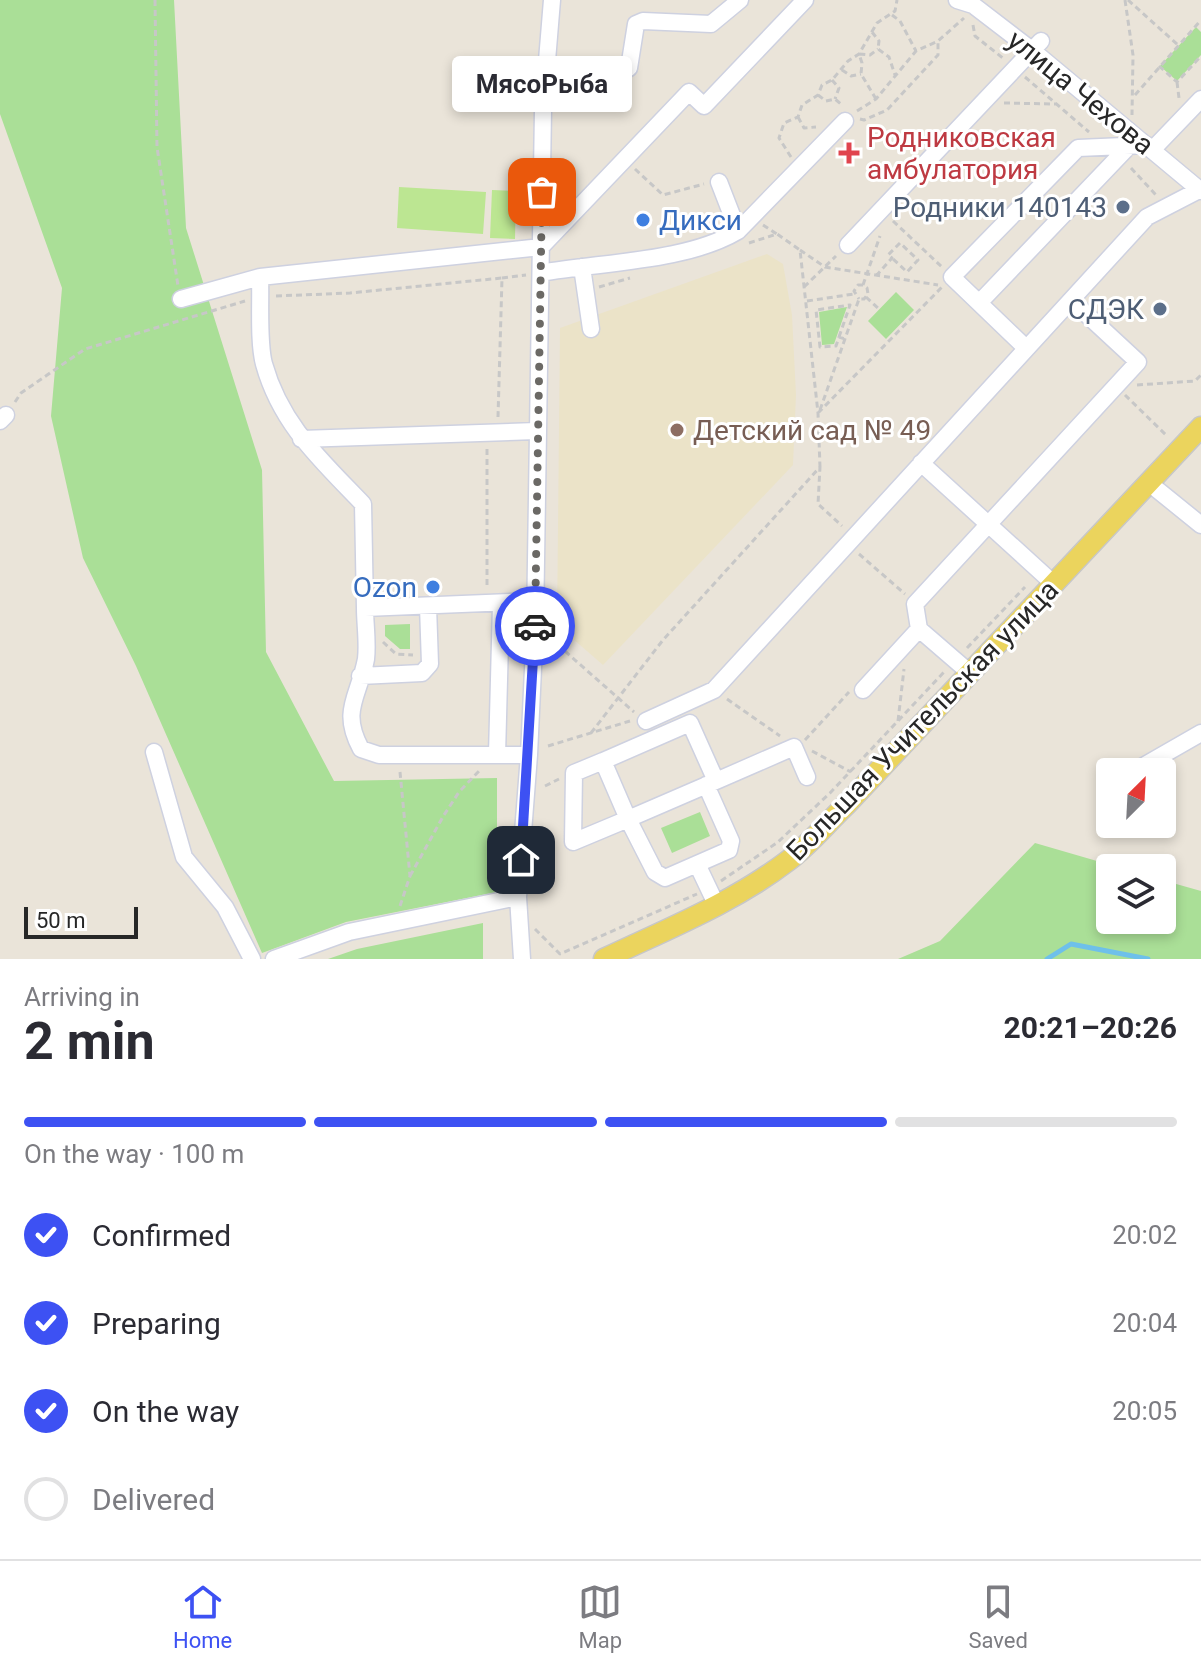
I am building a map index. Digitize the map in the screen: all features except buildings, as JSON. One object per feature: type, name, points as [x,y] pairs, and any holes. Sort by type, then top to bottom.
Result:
[{"type":"main road","name":"Большая Учительская улица","points":[[604,959],[713,898],[750,888],[793,858],[1201,427]]},
{"type":"street","points":[[522,959],[518,897],[535,625],[536,431],[545,84],[552,0]]},
{"type":"street","points":[[545,84],[584,69],[624,71],[629,68],[636,24],[643,21],[711,24],[740,0]]},
{"type":"street","points":[[181,299],[260,277],[541,247],[689,92],[704,106],[805,0]]},
{"type":"street","name":"улица Чехова","points":[[968,2],[1037,46],[1122,145],[1150,147],[1200,190]]},
{"type":"street","points":[[848,245],[884,212],[1037,46]]},
{"type":"street","points":[[1150,147],[1201,99]]},
{"type":"street","points":[[541,273],[674,253],[724,239],[737,239],[845,121]]},
{"type":"street","points":[[1026,348],[952,277],[1078,148],[1122,145]]},
{"type":"street","points":[[979,303],[1122,145]]},
{"type":"street","points":[[712,182],[737,239]]},
{"type":"street","points":[[646,721],[714,690],[1147,217],[1200,190]]},
{"type":"street","points":[[582,267],[591,329]]},
{"type":"street","points":[[260,277],[263,362],[279,401],[301,439],[363,504],[366,657],[351,707],[351,731],[361,749],[379,755],[399,756],[529,755]]},
{"type":"street","points":[[970,673],[919,629],[915,604],[1138,362],[1071,300]]},
{"type":"street","points":[[301,439],[536,431]]},
{"type":"street","points":[[921,463],[1054,584]]},
{"type":"street","points":[[1149,483],[1201,525]]},
{"type":"street","points":[[365,608],[535,601]]},
{"type":"street","points":[[491,755],[494,604]]},
{"type":"street","points":[[360,676],[422,673],[430,664],[428,606]]},
{"type":"street","points":[[863,690],[919,629]]},
{"type":"street","points":[[603,761],[628,819],[655,872],[665,878],[729,850],[731,841],[711,783],[690,723],[574,773],[573,842],[628,819],[711,783],[794,747],[807,777]]},
{"type":"street","points":[[1157,758],[1201,733]]},
{"type":"street","points":[[154,752],[184,857],[225,907],[252,959]]},
{"type":"street","points":[[697,864],[713,898]]},
{"type":"street","points":[[274,959],[349,932],[518,897]]},
{"type":"path","points":[[155,0],[157,147],[181,299],[169,323]]},
{"type":"path","points":[[892,15],[897,0]]},
{"type":"path","points":[[1126,0],[1178,45]]},
{"type":"path","points":[[1122,145],[1133,97],[1133,55],[1126,0]]},
{"type":"path","points":[[938,41],[938,55],[887,110],[864,120],[852,114],[876,99],[916,51],[938,41],[970,13],[975,36],[1056,104],[1122,145],[1167,207]]},
{"type":"path","points":[[800,167],[785,152],[779,138],[784,123],[798,117],[802,105],[818,95],[822,85],[832,80],[836,72],[859,54],[872,31],[885,17],[892,15]]},
{"type":"path","points":[[892,15],[900,21],[916,51]]},
{"type":"path","points":[[1133,97],[1201,20]]},
{"type":"path","points":[[1196,26],[1201,31]]},
{"type":"path","points":[[859,54],[870,55],[878,49],[879,41],[872,31]]},
{"type":"path","points":[[878,49],[889,57],[895,75]]},
{"type":"path","points":[[859,54],[861,74],[876,99]]},
{"type":"path","points":[[1159,66],[1177,82],[1201,56]]},
{"type":"path","points":[[1196,62],[1201,67]]},
{"type":"path","points":[[842,70],[851,76],[861,74]]},
{"type":"path","points":[[832,80],[839,88],[835,99]]},
{"type":"path","points":[[984,102],[1056,104]]},
{"type":"path","points":[[634,149],[639,154],[629,164],[663,195],[712,182]]},
{"type":"path","points":[[863,285],[884,212],[952,277]]},
{"type":"path","points":[[737,239],[777,234],[825,267],[943,286],[818,413]]},
{"type":"path","points":[[900,243],[918,260],[907,272],[892,258],[888,255],[900,243]]},
{"type":"path","points":[[804,287],[848,245]]},
{"type":"path","points":[[800,250],[818,413],[818,504],[853,537]]},
{"type":"path","points":[[876,276],[892,258]]},
{"type":"path","points":[[3,418],[21,393],[85,349],[260,296],[350,293],[541,273]]},
{"type":"path","points":[[585,291],[641,275]]},
{"type":"path","points":[[494,604],[492,433],[502,278]]},
{"type":"path","points":[[854,294],[856,287],[863,285]]},
{"type":"path","points":[[863,285],[868,292],[866,297]]},
{"type":"path","points":[[806,301],[854,294]]},
{"type":"path","points":[[854,294],[859,299]]},
{"type":"path","points":[[859,299],[866,297]]},
{"type":"path","points":[[866,297],[879,309]]},
{"type":"path","points":[[818,413],[859,299]]},
{"type":"path","points":[[850,305],[839,337],[836,346],[820,347],[816,310],[850,305]]},
{"type":"path","points":[[849,309],[854,311]]},
{"type":"path","points":[[839,337],[845,339]]},
{"type":"path","points":[[1115,386],[1195,381],[1201,375]]},
{"type":"path","points":[[1115,386],[1169,434]]},
{"type":"path","points":[[591,733],[663,640],[820,467]]},
{"type":"path","points":[[535,625],[641,717],[548,746]]},
{"type":"path","points":[[378,636],[400,656],[412,656],[417,647]]},
{"type":"path","points":[[898,721],[906,643]]},
{"type":"path","points":[[800,745],[857,684],[863,690]]},
{"type":"path","points":[[395,922],[410,876],[444,815],[491,755]]},
{"type":"path","points":[[399,756],[410,876]]},
{"type":"path","points":[[532,926],[560,954],[713,898]]},
{"type":"shaded area","name":"Детский сад № 49","points":[[767,254],[783,264],[792,315],[796,395],[793,465],[603,665],[557,625],[560,328]]},
{"type":"green space","points":[[0,0],[174,0],[186,228],[262,470],[266,652],[334,781],[497,778],[497,892],[346,922],[262,953],[136,666],[83,558],[51,416],[62,288],[0,114]]},
{"type":"green space","points":[[1196,27],[1201,32],[1201,55],[1177,81],[1160,66]]},
{"type":"green space","points":[[399,187],[486,192],[483,234],[397,228]]},
{"type":"green space","points":[[492,190],[516,191],[515,239],[490,238]]},
{"type":"green space","points":[[896,292],[914,310],[886,339],[868,321]]},
{"type":"green space","points":[[847,307],[834,344],[822,345],[819,312]]},
{"type":"green space","points":[[410,624],[410,649],[400,649],[385,636],[385,625]]},
{"type":"green space","points":[[700,812],[710,836],[672,853],[661,828]]},
{"type":"green space","points":[[1035,843],[1096,861],[1096,934],[1176,934],[1176,884],[1201,891],[1201,959],[898,959],[940,941]]},
{"type":"green space","points":[[483,923],[483,959],[328,959],[357,949]]},
{"type":"waterway","points":[[1047,959],[1071,944],[1148,959]]},
{"type":"way so far","points":[[535,626],[542,192]]},
{"type":"place","name":"Родниковская амбулатория","points":[[849,153]]},
{"type":"place","name":"МясоРыба","points":[[542,192]]},
{"type":"place","name":"Родники 140143","points":[[1123,207]]},
{"type":"place","name":"Дикси","points":[[643,220]]},
{"type":"place","name":"СДЭК","points":[[1160,309]]},
{"type":"place","name":"Детский сад № 49","points":[[677,430]]},
{"type":"place","name":"Ozon","points":[[433,587]]},
{"type":"route","points":[[521,860],[535,626]]}]
